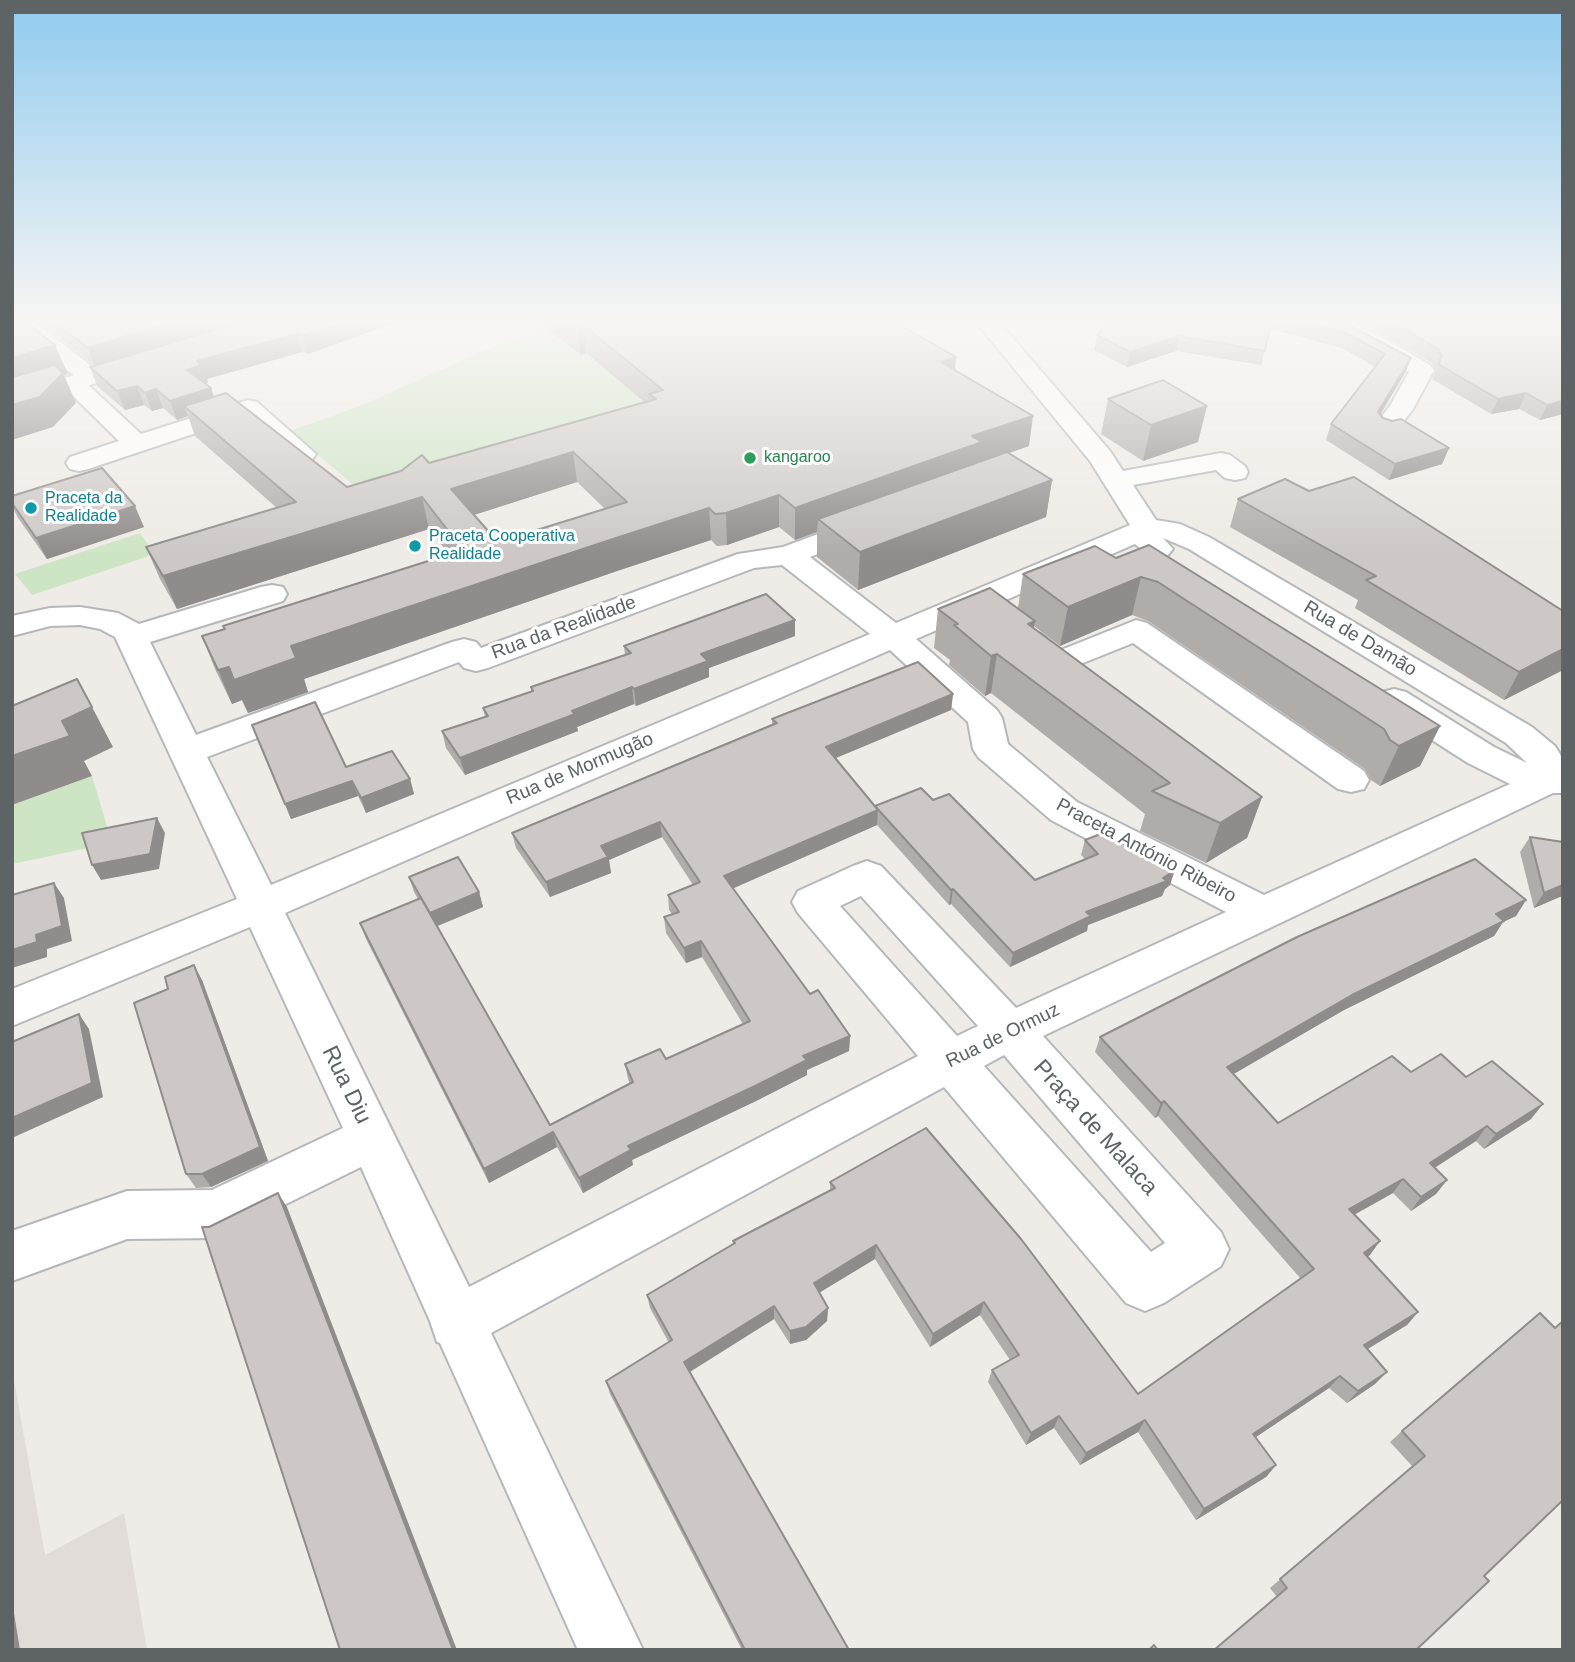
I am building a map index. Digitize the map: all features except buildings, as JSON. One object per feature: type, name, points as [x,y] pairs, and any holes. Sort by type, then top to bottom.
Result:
[{"type":"street","points":[[99,400],[137,444]]},
{"type":"street","points":[[1052,400],[1101,457],[1147,528],[1149,542],[1165,556],[1247,607]]},
{"type":"street","points":[[1387,426],[1406,400]]},
{"type":"street","points":[[79,463],[248,407],[303,454]]},
{"type":"street","points":[[1115,480],[1221,461],[1235,472]]},
{"type":"street","name":"Rua da Realidade","points":[[188,751],[464,649],[476,661],[749,560],[788,555],[892,516]]},
{"type":"street","name":"Rua de Mormugão","points":[[12,1008],[261,906],[1147,528]]},
{"type":"street","name":"Rua de Damão","points":[[1147,528],[1170,530],[1199,542],[1519,735],[1542,754],[1559,779]]},
{"type":"street","points":[[788,555],[892,635]]},
{"type":"street","points":[[12,626],[50,617],[95,617],[120,625],[132,637],[272,594]]},
{"type":"street","points":[[976,601],[1058,663],[1136,630],[1351,780]]},
{"type":"street","name":"Praceta António Ribeiro","points":[[892,635],[985,718],[991,749],[1064,811],[1263,913]]},
{"type":"street","name":"Rua Diu","points":[[132,637],[372,1138],[456,1323],[611,1650]]},
{"type":"street","name":"Rua de Damão","points":[[1364,681],[1516,773],[1559,779]]},
{"type":"street","name":"Rua de Ormuz","points":[[456,1323],[1010,1031],[1559,779]]},
{"type":"street","name":"Praça de Malaca","points":[[867,876],[1010,1031],[1203,1249],[1145,1285],[950,1062],[812,902],[867,876]]},
{"type":"street","points":[[12,1256],[127,1215],[217,1214],[277,1182],[372,1138]]},
{"type":"shaded area","points":[[12,1368],[45,1555],[124,1513],[147,1650],[12,1650]]},
{"type":"green space","points":[[374,400],[640,400],[645,404],[376,504],[290,431]]},
{"type":"green space","points":[[140,533],[155,554],[32,595],[15,574]]},
{"type":"green space","points":[[92,776],[112,843],[12,864],[12,805]]},
{"type":"place","name":"kangaroo","points":[[750,458]]},
{"type":"place","name":"Praceta da Realidade","points":[[31,508]]},
{"type":"place","name":"Praceta Cooperativa Realidade","points":[[415,546]]}]
